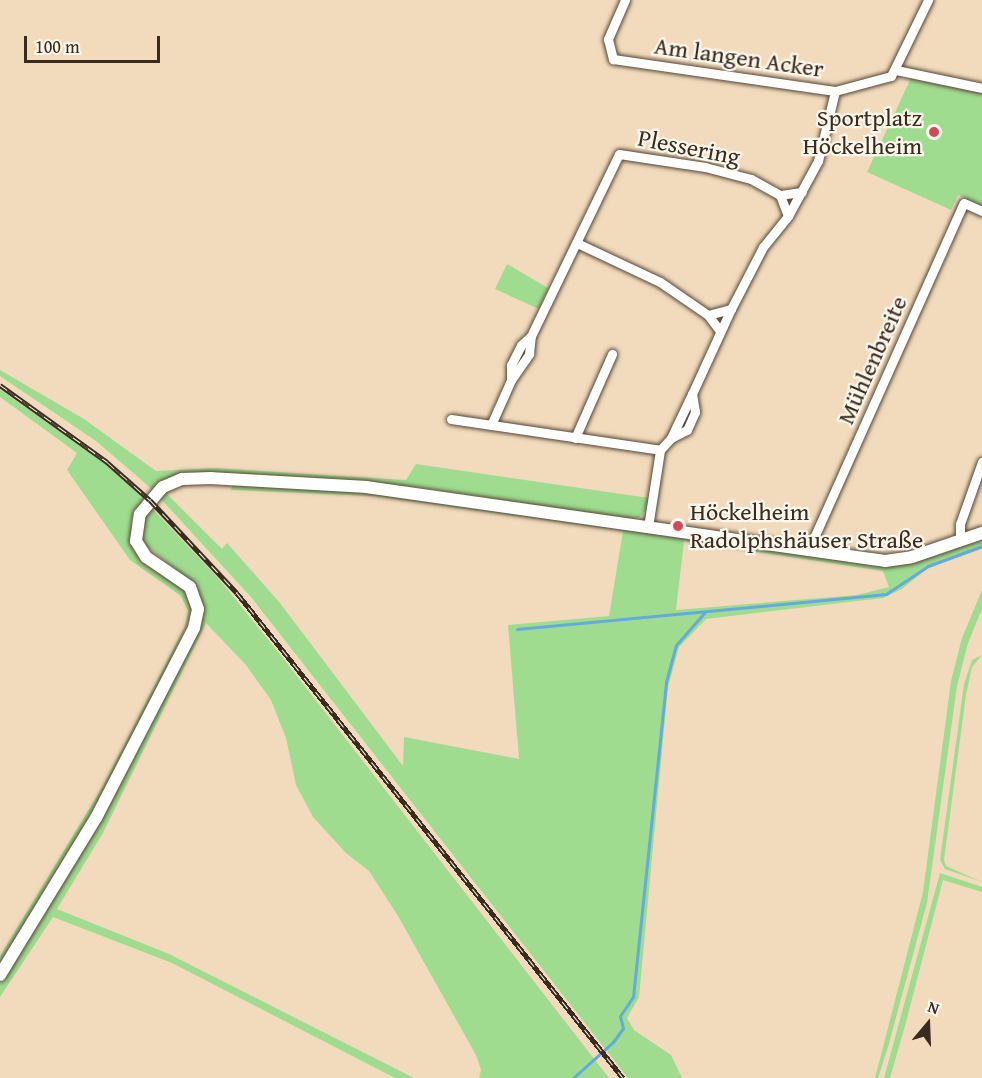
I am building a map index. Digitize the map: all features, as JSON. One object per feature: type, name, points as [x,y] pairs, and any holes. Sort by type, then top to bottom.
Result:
[{"type":"street","name":"Am langen Acker","points":[[625,0],[608,39],[608,51],[613,59],[835,91],[891,76],[896,70]]},
{"type":"street","points":[[928,0],[896,70],[982,88]]},
{"type":"street","points":[[648,526],[660,450],[671,438],[687,430],[695,412],[692,394],[730,309],[764,247],[788,216],[818,160],[835,91]]},
{"type":"street","name":"Plessering","points":[[577,243],[619,154],[728,173],[751,179],[780,195]]},
{"type":"street","points":[[788,216],[780,195],[802,192]]},
{"type":"street","name":"Mühlenbreite","points":[[808,551],[964,203],[982,211]]},
{"type":"street","points":[[491,425],[511,380],[512,365],[521,345],[531,336],[577,243],[660,282],[708,315],[720,331]]},
{"type":"street","points":[[708,315],[730,309]]},
{"type":"street","points":[[575,438],[612,354]]},
{"type":"street","points":[[451,419],[660,450]]},
{"type":"street","points":[[960,541],[960,524],[982,462]]},
{"type":"street","points":[[0,975],[107,799],[194,628],[198,609],[190,587],[146,557],[136,541],[140,514],[163,487],[182,479],[211,478],[366,487],[885,561],[912,557],[982,532]]},
{"type":"green space","name":"Sportplatz Höckelheim","points":[[911,78],[982,93],[982,206],[958,195],[951,210],[867,172]]},
{"type":"green space","points":[[507,264],[548,288],[539,309],[495,289]]},
{"type":"green space","points":[[0,370],[84,419],[156,471],[216,468],[406,480],[416,464],[649,498],[646,510],[639,518],[624,518],[417,487],[212,473],[174,476],[153,490],[96,441],[0,376]]},
{"type":"green space","points":[[0,389],[103,462],[144,498],[131,520],[131,545],[145,564],[184,589],[193,612],[109,788],[0,967],[0,956],[103,786],[185,626],[188,611],[181,596],[130,560],[67,470],[77,453],[0,397]]},
{"type":"green space","points":[[233,483],[352,490],[862,563],[982,537],[982,549],[928,568],[902,589],[883,598],[706,619],[679,647],[668,687],[639,997],[627,1018],[634,1030],[671,1055],[682,1078],[628,1078],[250,596],[160,498],[166,493],[222,549],[227,543],[280,603],[403,766],[404,737],[519,759],[508,625],[609,616],[623,531],[374,496],[231,490]],"holes":[[[684,541],[883,571],[889,587],[857,595],[676,610]]]},
{"type":"green space","points":[[151,507],[219,579],[279,653],[609,1078],[479,1078],[481,1070],[476,1055],[398,916],[369,871],[346,853],[313,817],[296,785],[286,738],[271,700],[246,665],[206,623],[103,833],[57,909],[169,954],[414,1078],[395,1078],[172,963],[53,917],[0,997],[0,980],[84,849],[203,617],[197,586],[144,544],[139,533],[142,520]]},
{"type":"green space","points":[[982,590],[982,609],[968,643],[957,686],[927,903],[888,1047],[878,1078],[875,1078],[923,892],[951,681],[962,638]]},
{"type":"green space","points":[[982,655],[972,667],[966,695],[944,860],[946,866],[982,882],[945,869],[940,860],[964,684],[972,660]]},
{"type":"green space","points":[[940,873],[982,887],[982,892],[943,880],[890,1078],[884,1078]]},
{"type":"waterway","points":[[517,629],[886,594],[928,566],[982,546]]},
{"type":"waterway","points":[[573,1078],[613,1042],[623,1028],[620,1016],[633,997],[666,682],[676,645],[704,613]]},
{"type":"railway","points":[[0,385],[107,462],[150,500],[237,593],[623,1078]]},
{"type":"place","name":"Sportplatz Höckelheim","points":[[934,132]]},
{"type":"place","name":"Höckelheim Radolphshäuser Straße","points":[[678,526]]}]
